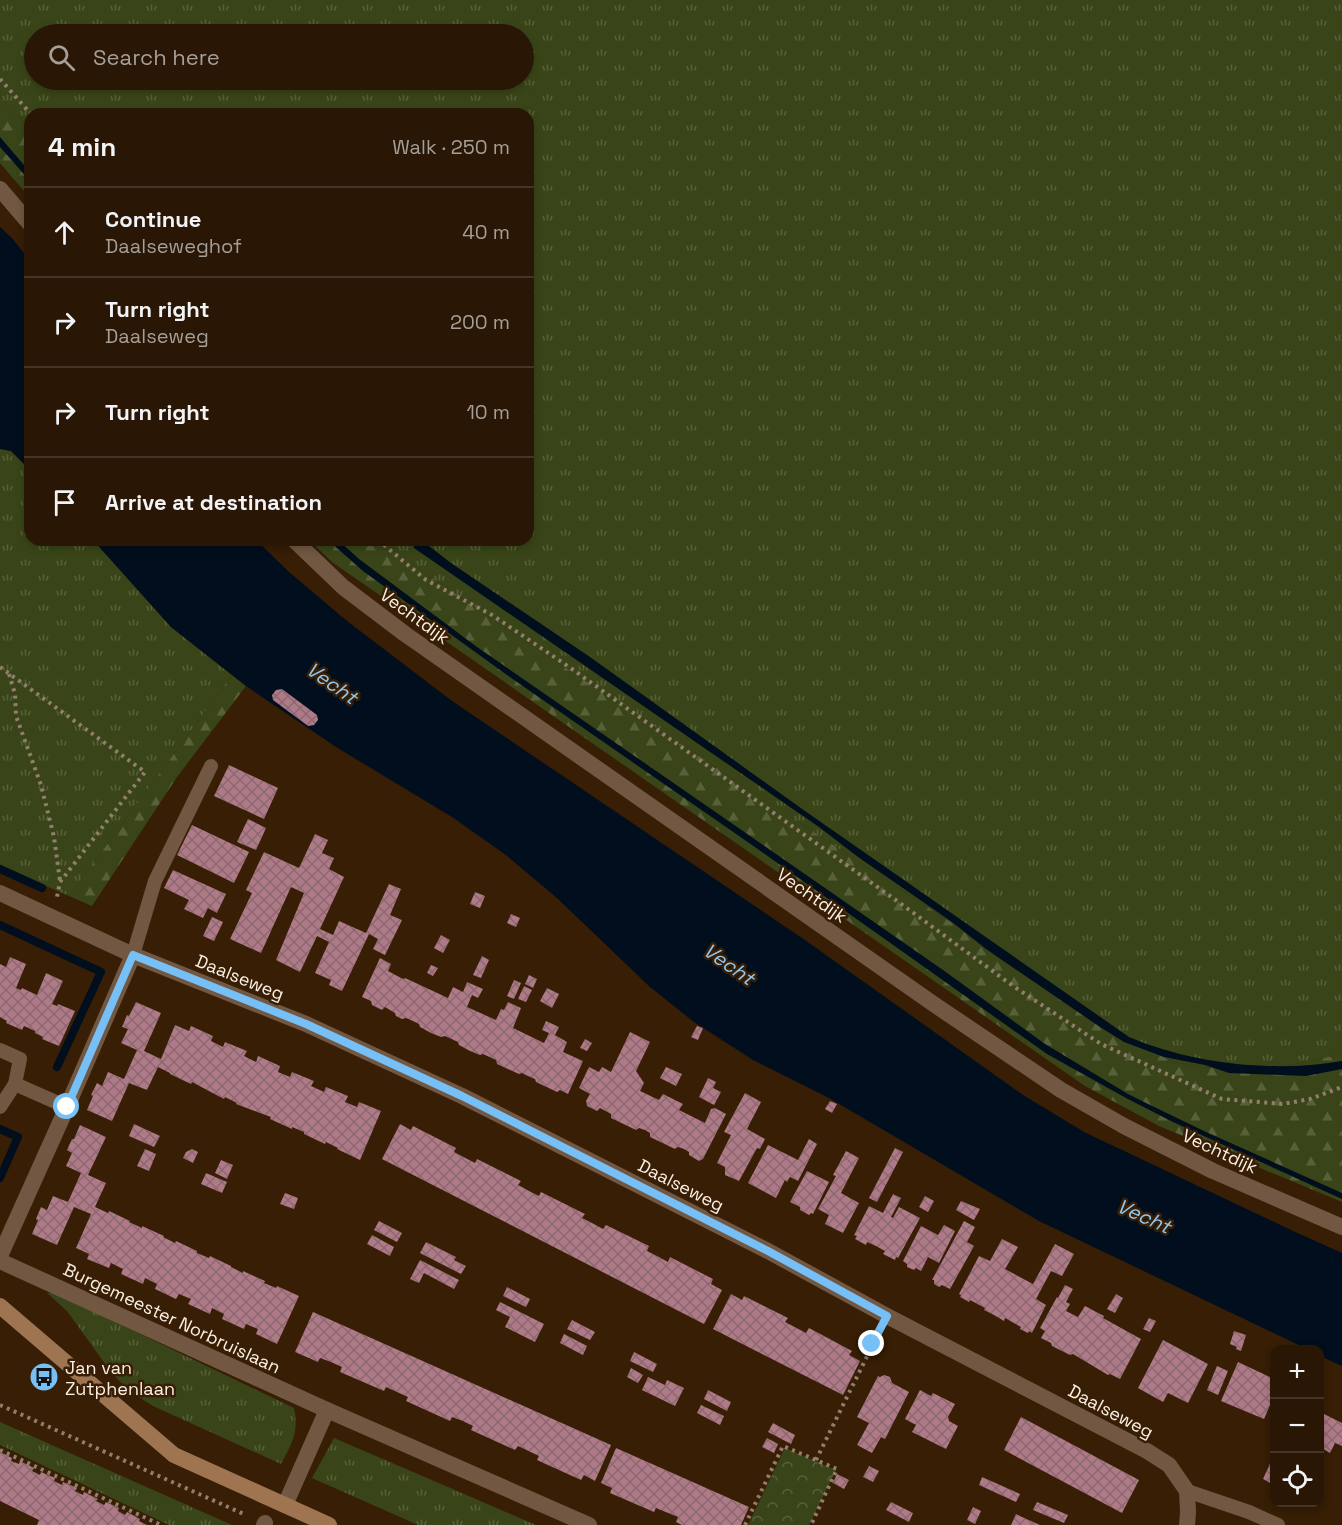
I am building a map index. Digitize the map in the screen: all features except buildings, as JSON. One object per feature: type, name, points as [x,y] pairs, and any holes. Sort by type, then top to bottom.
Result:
[{"type":"main road","points":[[0,1306],[174,1455],[329,1525]]},
{"type":"street","points":[[0,189],[24,217]]},
{"type":"street","name":"Vechtdijk","points":[[300,546],[343,587],[405,634],[935,1005],[1061,1090],[1124,1126],[1213,1171],[1342,1227]]},
{"type":"street","name":"Daalseweg","points":[[0,893],[133,955],[306,1024],[462,1096],[768,1251],[887,1316],[1147,1451],[1169,1465],[1187,1491]]},
{"type":"street","points":[[0,1259],[133,955]]},
{"type":"street","name":"Burgemeester Norbruislaan","points":[[0,1259],[327,1410],[589,1525]]},
{"type":"street","points":[[285,1505],[327,1410]]},
{"type":"street","points":[[1187,1491],[1187,1525]]},
{"type":"lane","points":[[133,955],[155,881],[212,766]]},
{"type":"lane","points":[[0,1050],[20,1059],[15,1084],[0,1107]]},
{"type":"lane","points":[[15,1084],[67,1107]]},
{"type":"lane","points":[[1187,1491],[1249,1512],[1278,1525]]},
{"type":"path","points":[[0,79],[26,108]]},
{"type":"path","points":[[385,546],[426,580],[492,615],[532,642],[1013,986],[1101,1044],[1222,1099],[1283,1104],[1310,1099],[1342,1087]]},
{"type":"path","points":[[0,667],[145,772],[60,882]]},
{"type":"path","points":[[9,674],[15,694],[16,716],[41,785],[54,837],[60,882],[54,918]]},
{"type":"path","points":[[816,1460],[887,1316]]},
{"type":"path","points":[[0,1405],[264,1524]]},
{"type":"path","points":[[745,1525],[783,1446],[837,1469],[811,1525]]},
{"type":"path","points":[[0,1450],[161,1525]]},
{"type":"green space","points":[[0,0],[1342,0],[1342,1054],[1282,1067],[1250,1070],[1201,1067],[1174,1062],[1141,1046],[492,619],[388,546],[534,546],[534,108],[24,108],[24,123],[0,96]]},
{"type":"green space","points":[[0,96],[24,123],[24,191],[0,163]]},
{"type":"green space","points":[[0,449],[11,451],[24,464],[24,546],[98,546],[171,627],[232,675],[69,896],[0,866]]},
{"type":"green space","points":[[315,546],[388,546],[492,619],[1141,1046],[1174,1062],[1201,1067],[1250,1070],[1282,1067],[1342,1054],[1342,1202],[1159,1126],[1085,1086],[332,562]]},
{"type":"green space","points":[[232,675],[246,686],[177,777],[92,906],[69,896]]},
{"type":"green space","points":[[47,1293],[55,1293],[294,1408],[295,1431],[281,1464],[153,1406],[129,1391],[111,1372],[67,1311]]},
{"type":"green space","points":[[0,1422],[232,1525],[169,1525],[0,1445]]},
{"type":"green space","points":[[334,1438],[536,1525],[418,1525],[312,1478]]},
{"type":"green space","points":[[785,1448],[836,1470],[809,1525],[748,1525]]},
{"type":"water","points":[[0,137],[24,165],[24,174],[0,147]]},
{"type":"water","points":[[0,227],[24,253],[24,464],[11,451],[0,449]]},
{"type":"water","name":"Vecht","points":[[98,546],[262,546],[347,621],[452,701],[802,938],[1023,1095],[1084,1132],[1342,1253],[1342,1366],[1324,1358],[1324,1345],[1299,1345],[1039,1221],[829,1098],[753,1060],[694,1022],[650,987],[557,898],[506,855],[452,817],[336,747],[246,686],[171,627]]},
{"type":"water","points":[[335,546],[345,546],[477,647],[943,970],[1045,1044],[1128,1094],[1342,1193],[1342,1199],[1173,1122],[1047,1054],[507,675],[363,571]]},
{"type":"water","points":[[414,546],[429,546],[1129,1037],[1179,1054],[1206,1060],[1261,1066],[1316,1065],[1342,1061],[1342,1069],[1306,1076],[1229,1073],[1205,1065],[1164,1057],[1124,1042],[986,949],[819,827]]},
{"type":"waterway","points":[[0,869],[42,888]]},
{"type":"waterway","points":[[0,925],[101,972],[57,1067]]},
{"type":"waterway","points":[[0,1129],[18,1137],[0,1178]]},
{"type":"place","name":"Jan van Zutphenlaan","points":[[44,1377]]},
{"type":"route","points":[[67,1107],[133,955],[306,1024],[462,1096],[768,1251],[887,1316],[872,1344]]}]
